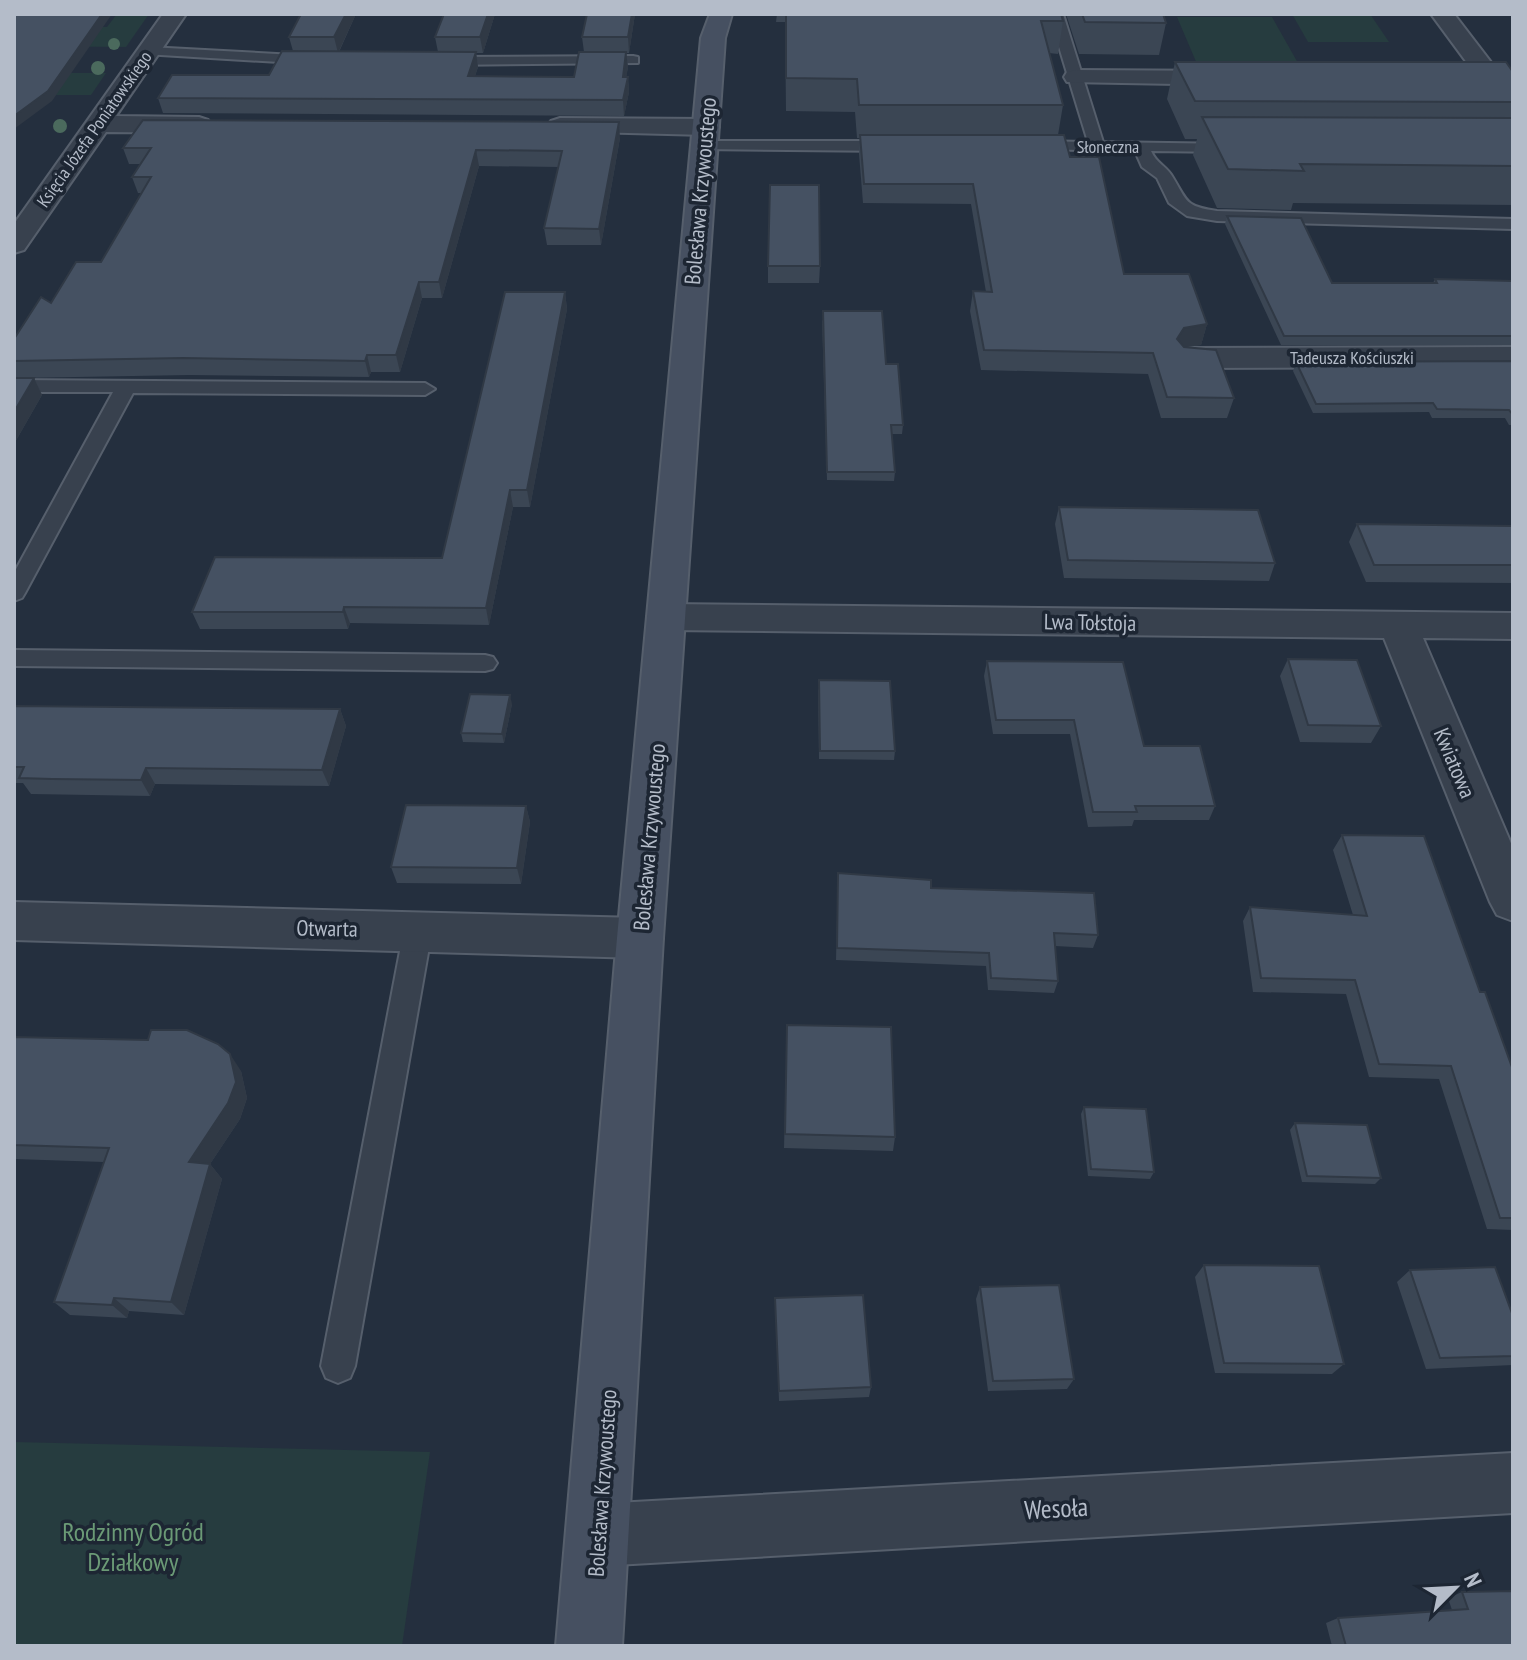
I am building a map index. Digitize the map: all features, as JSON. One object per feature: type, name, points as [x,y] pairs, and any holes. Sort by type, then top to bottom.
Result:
[{"type":"street","name":"Księcia Józefa Poniatowskiego","points":[[14,244],[175,14]]},
{"type":"street","points":[[1442,14],[1513,108]]},
{"type":"street","name":"Bolesława Krzywoustego","points":[[589,1646],[640,938],[714,19]]},
{"type":"street","points":[[1076,77],[1254,78]]},
{"type":"street","points":[[1460,78],[1490,77]]},
{"type":"street","points":[[97,124],[231,125]]},
{"type":"street","points":[[530,126],[704,136]]},
{"type":"street","name":"Tadeusza Kościuszki","points":[[1190,358],[1513,357]]},
{"type":"street","name":"Lwa Tołstoja","points":[[666,617],[1513,626]]},
{"type":"street","name":"Kwiatowa","points":[[1398,625],[1513,902]]},
{"type":"street","name":"Otwarta","points":[[14,921],[640,938]]},
{"type":"street","name":"Wesoła","points":[[598,1535],[1513,1483]]},
{"type":"lane","points":[[1056,14],[1097,146]]},
{"type":"lane","points":[[149,51],[326,60]]},
{"type":"lane","points":[[433,61],[633,60]]},
{"type":"lane","points":[[704,136],[907,146]]},
{"type":"lane","name":"Słoneczna","points":[[1018,146],[1249,147]]},
{"type":"lane","points":[[1141,147],[1148,164],[1164,176],[1175,200],[1193,212],[1217,216],[1513,224]]},
{"type":"lane","points":[[14,386],[425,389]]},
{"type":"lane","points":[[14,593],[126,387]]},
{"type":"lane","points":[[14,658],[485,663]]},
{"type":"lane","points":[[338,1366],[418,930]]},
{"type":"green space","points":[[117,14],[149,14],[126,47],[14,46],[14,26],[107,27]]},
{"type":"green space","points":[[1292,14],[1370,14],[1389,42],[1308,42]]},
{"type":"green space","points":[[1177,17],[1272,17],[1303,72],[1200,71]]},
{"type":"green space","points":[[14,73],[106,73],[91,95],[14,95]]},
{"type":"green space","name":"Rodzinny Ogród Działkowy","points":[[14,1442],[430,1452],[402,1646],[14,1646]]},
{"type":"building","points":[[14,14],[102,14],[48,91],[14,116]]},
{"type":"building","points":[[301,14],[346,14],[334,37],[289,37]]},
{"type":"building","points":[[444,14],[488,14],[480,37],[435,37]]},
{"type":"building","points":[[587,14],[632,14],[628,37],[582,37]]},
{"type":"building","points":[[786,14],[1061,14],[1063,21],[1041,21],[1063,105],[859,105],[857,79],[786,78]]},
{"type":"building","points":[[1082,14],[1163,14],[1166,23],[1085,22]]},
{"type":"building","points":[[282,51],[476,52],[468,76],[574,77],[579,52],[626,52],[623,77],[628,77],[623,100],[158,98],[172,75],[269,75]]},
{"type":"building","points":[[1175,62],[1506,62],[1513,72],[1513,102],[1195,101]]},
{"type":"building","points":[[1202,117],[1513,118],[1513,166],[1300,164],[1304,171],[1228,169]]},
{"type":"building","points":[[143,120],[619,122],[599,229],[544,228],[562,151],[476,150],[439,282],[419,282],[396,355],[367,355],[365,361],[183,358],[14,361],[14,339],[41,297],[51,303],[76,262],[101,262],[151,177],[132,177],[151,148],[123,148]]},
{"type":"building","points":[[860,135],[1064,135],[1070,157],[1099,157],[1124,274],[1189,274],[1207,324],[1184,328],[1177,339],[1184,347],[1216,350],[1234,398],[1167,397],[1153,353],[984,350],[973,291],[992,292],[973,184],[864,184]]},
{"type":"building","points":[[770,185],[819,185],[820,266],[768,266]]},
{"type":"building","points":[[1227,216],[1301,218],[1332,283],[1437,283],[1435,279],[1513,281],[1513,336],[1284,336]]},
{"type":"building","points":[[505,292],[565,292],[527,490],[510,490],[486,608],[344,607],[343,612],[192,612],[215,557],[442,558]]},
{"type":"building","points":[[823,311],[882,311],[886,364],[898,364],[903,425],[891,425],[895,472],[827,472]]},
{"type":"building","points":[[1513,361],[1513,415],[1509,410],[1437,409],[1433,403],[1316,404],[1296,362]]},
{"type":"building","points":[[14,378],[34,378],[14,412]]},
{"type":"building","points":[[1059,507],[1258,510],[1275,563],[1068,560]]},
{"type":"building","points":[[1357,524],[1513,526],[1513,565],[1374,565]]},
{"type":"building","points":[[1288,659],[1357,660],[1381,726],[1308,725]]},
{"type":"building","points":[[987,661],[1123,662],[1144,746],[1200,746],[1215,806],[1135,806],[1137,812],[1093,812],[1074,720],[996,720]]},
{"type":"building","points":[[819,680],[890,681],[895,751],[820,751]]},
{"type":"building","points":[[470,694],[510,695],[502,734],[461,733]]},
{"type":"building","points":[[14,706],[340,709],[322,770],[146,768],[141,780],[19,778],[24,767],[14,767]]},
{"type":"building","points":[[406,805],[526,806],[517,868],[391,867]]},
{"type":"building","points":[[1342,835],[1424,836],[1480,992],[1485,992],[1513,1070],[1513,1218],[1500,1218],[1451,1066],[1379,1064],[1355,980],[1261,978],[1250,907],[1367,916]]},
{"type":"building","points":[[838,873],[931,880],[931,888],[1094,893],[1098,935],[1054,933],[1058,981],[991,978],[989,953],[837,948]]},
{"type":"building","points":[[787,1025],[891,1027],[895,1137],[785,1134]]},
{"type":"building","points":[[151,1030],[187,1030],[218,1044],[230,1054],[236,1082],[228,1103],[189,1162],[210,1164],[171,1302],[114,1298],[112,1305],[54,1302],[109,1148],[14,1145],[14,1037],[148,1040]]},
{"type":"building","points":[[1084,1107],[1146,1109],[1154,1172],[1091,1169]]},
{"type":"building","points":[[1295,1123],[1367,1125],[1381,1178],[1307,1176]]},
{"type":"building","points":[[1204,1265],[1319,1266],[1344,1364],[1224,1363]]},
{"type":"building","points":[[1495,1267],[1513,1316],[1513,1356],[1440,1358],[1410,1270]]},
{"type":"building","points":[[1059,1285],[1074,1379],[993,1381],[980,1287]]},
{"type":"building","points":[[863,1295],[871,1387],[779,1391],[775,1298]]},
{"type":"building","points":[[1513,1591],[1513,1646],[1346,1646],[1338,1618],[1468,1609],[1462,1592]]}]
